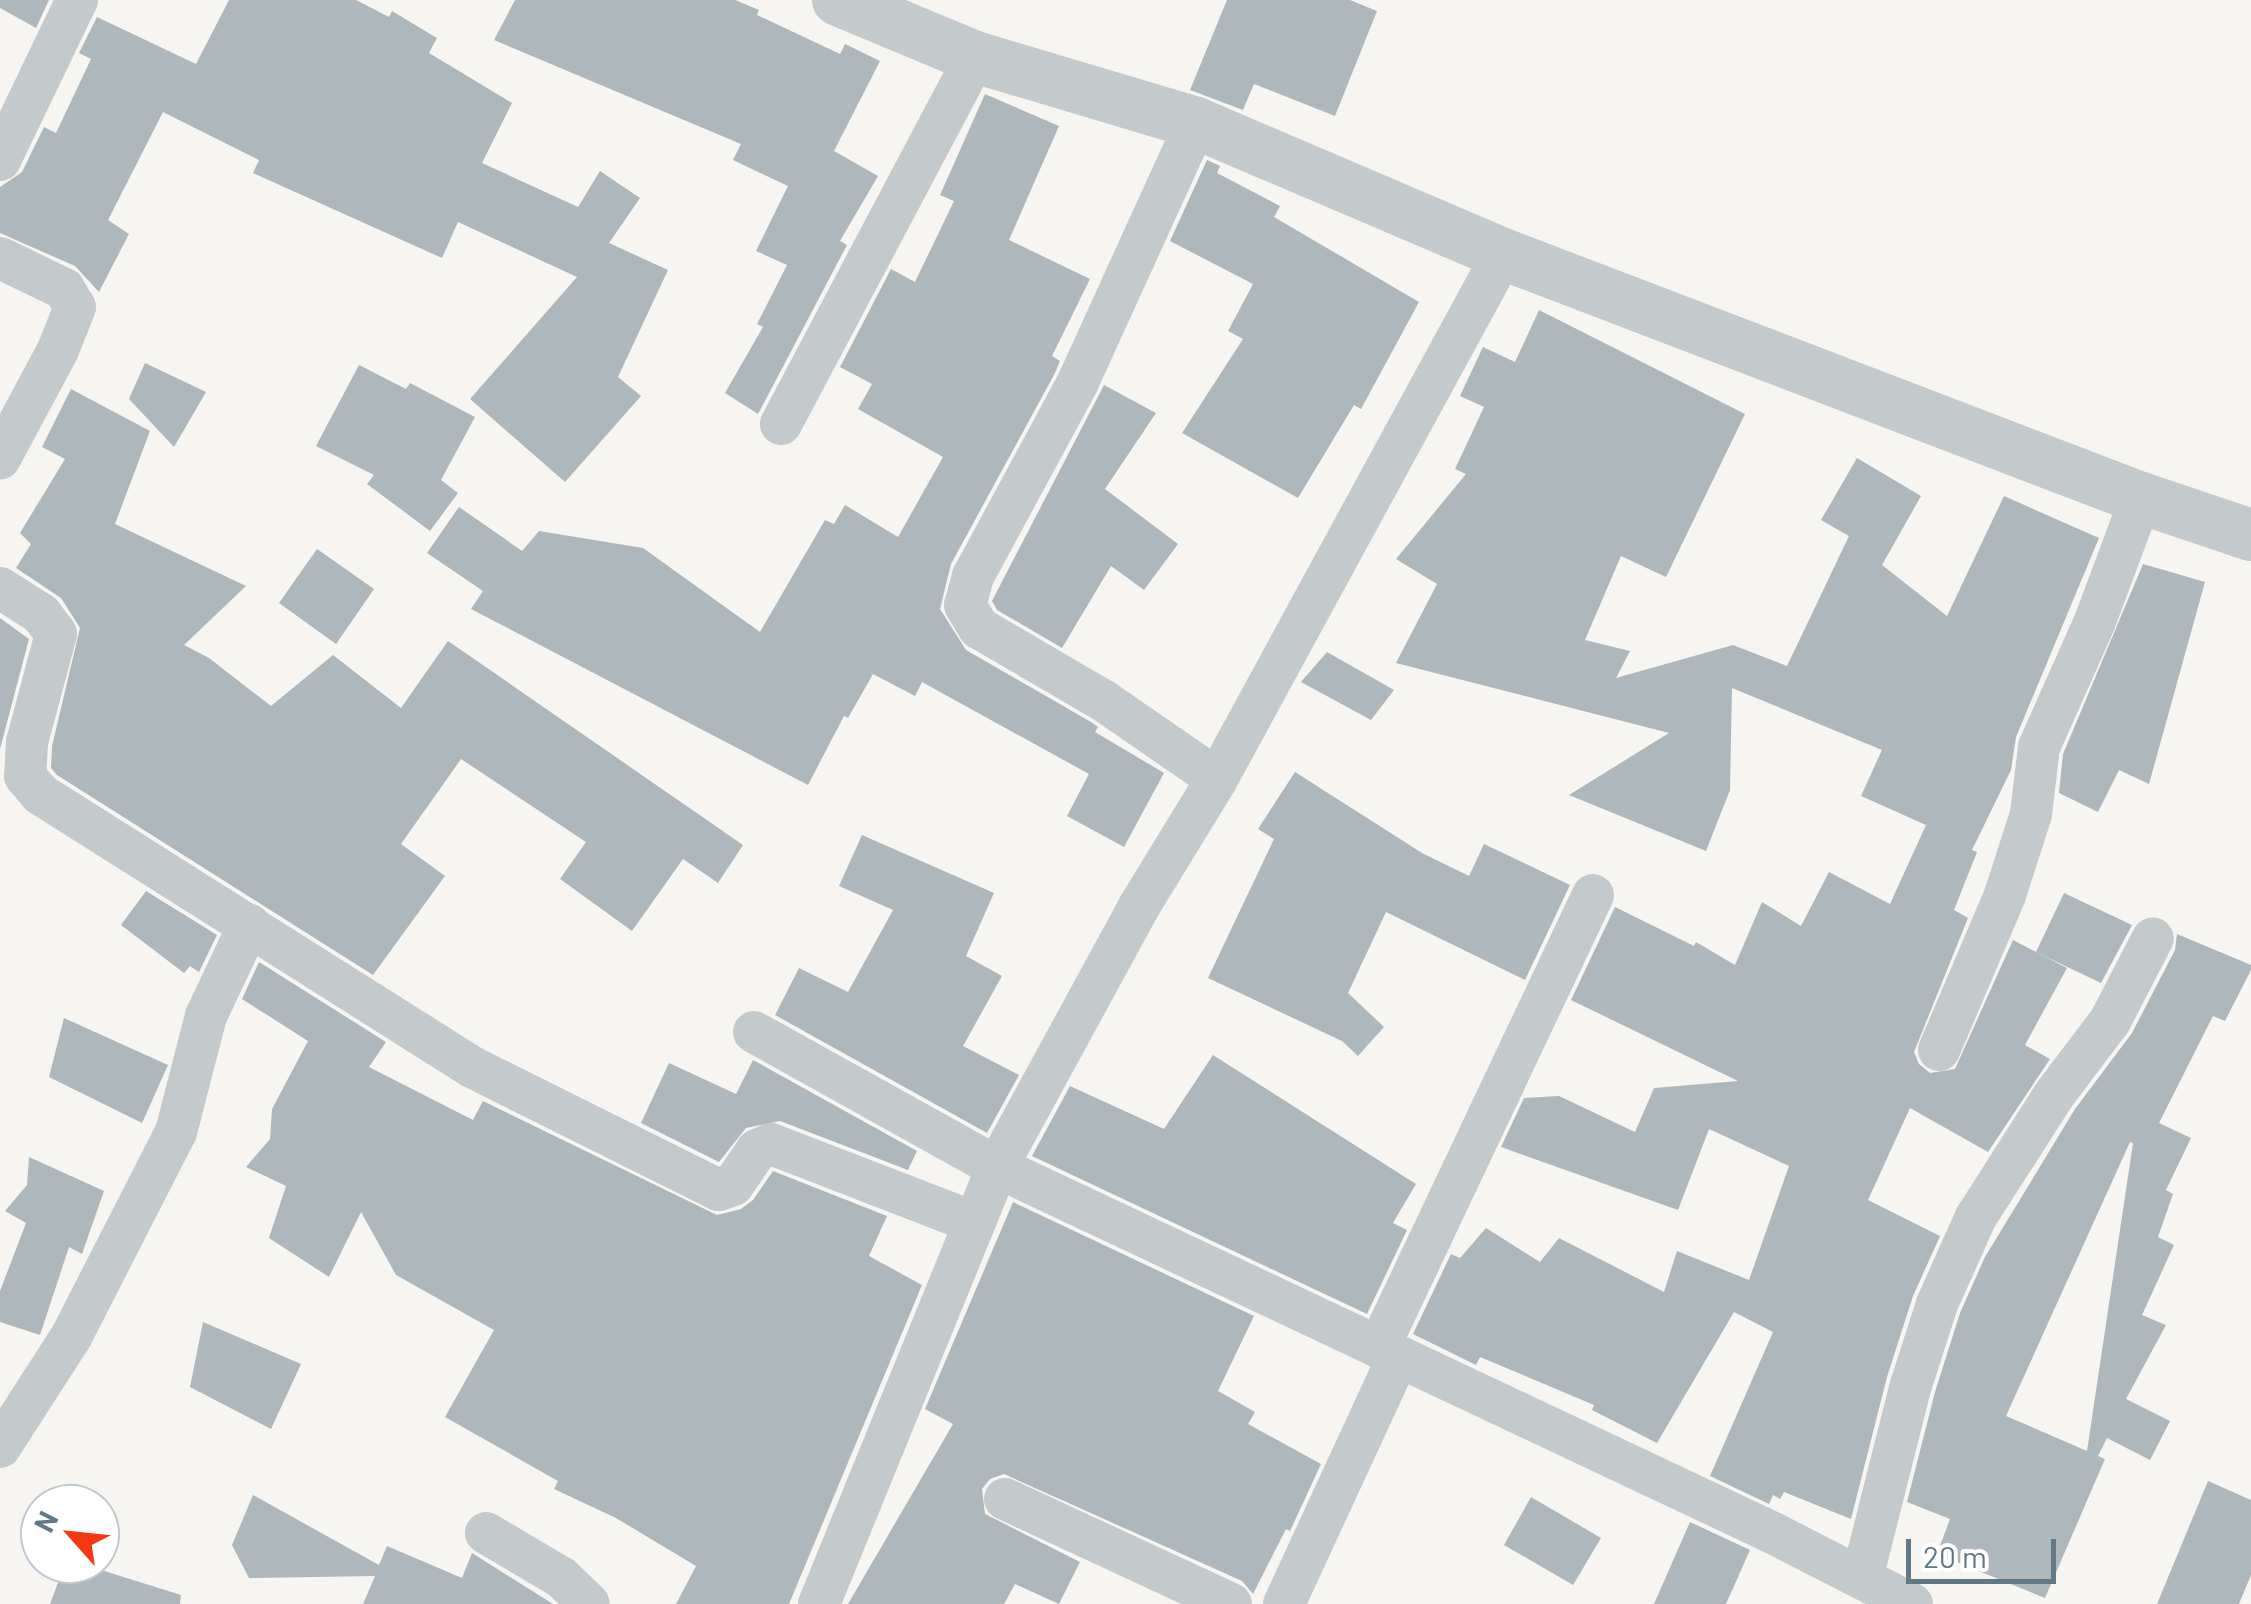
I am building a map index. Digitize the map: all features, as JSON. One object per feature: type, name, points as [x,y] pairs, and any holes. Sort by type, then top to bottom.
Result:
[{"type":"street","points":[[0,160],[76,0]]},
{"type":"street","points":[[838,0],[975,58],[1196,123],[1503,254],[2141,498],[2251,535]]},
{"type":"street","points":[[782,424],[975,58]]},
{"type":"street","points":[[1196,123],[1077,384],[973,576],[966,605],[970,618],[987,634],[1104,701],[1217,779]]},
{"type":"street","points":[[819,1604],[996,1167],[1138,908],[1217,779],[1503,254]]},
{"type":"street","points":[[0,258],[64,289],[76,308],[0,458]]},
{"type":"street","points":[[1938,1050],[2006,895],[2031,814],[2040,747],[2096,621],[2141,498]]},
{"type":"street","points":[[0,588],[40,614],[56,634],[27,742],[25,776],[32,786],[472,1066],[718,1190],[733,1185],[757,1150],[771,1144],[974,1222]]},
{"type":"street","points":[[1284,1604],[1388,1352],[1593,895]]},
{"type":"street","points":[[0,1447],[71,1337],[176,1132],[206,1016],[249,925]]},
{"type":"street","points":[[1862,1578],[1910,1385],[1976,1217],[2054,1095],[2110,1021],[2154,938]]},
{"type":"street","points":[[754,1032],[996,1167],[1912,1604]]},
{"type":"street","points":[[1005,1498],[1232,1604]]},
{"type":"street","points":[[486,1532],[562,1578],[589,1604]]},
{"type":"building","points":[[0,0],[49,0],[36,28],[0,8]]},
{"type":"building","points":[[229,0],[356,0],[389,17],[392,11],[437,38],[429,53],[512,103],[482,163],[578,207],[600,171],[640,198],[609,243],[668,270],[618,377],[641,396],[565,482],[470,399],[577,277],[458,222],[442,258],[253,173],[259,160],[163,112],[108,220],[129,234],[99,292],[75,266],[0,233],[0,187],[22,172],[44,127],[56,133],[91,59],[79,53],[97,17],[196,64]]},
{"type":"building","points":[[515,0],[735,0],[759,10],[757,15],[840,54],[845,44],[880,61],[834,151],[878,176],[840,241],[847,245],[758,414],[725,393],[763,327],[757,324],[787,265],[756,251],[788,186],[733,160],[741,144],[494,40]]},
{"type":"building","points":[[1227,0],[1350,0],[1377,11],[1335,116],[1254,84],[1243,110],[1190,90]]},
{"type":"building","points":[[985,94],[1059,126],[1009,240],[1090,279],[1052,356],[1060,361],[1055,373],[951,564],[940,609],[966,650],[1091,722],[1098,727],[1095,732],[1164,773],[1124,847],[1067,816],[1089,774],[922,682],[915,696],[873,674],[848,718],[844,716],[808,785],[471,609],[483,591],[427,553],[459,507],[522,551],[539,531],[643,548],[760,632],[825,520],[834,524],[845,505],[898,537],[943,457],[858,409],[872,384],[840,367],[891,269],[915,282],[954,201],[940,195]]},
{"type":"building","points":[[1207,160],[1220,166],[1217,173],[1280,206],[1274,217],[1419,302],[1361,409],[1354,405],[1298,498],[1182,433],[1243,339],[1228,331],[1253,284],[1170,241]]},
{"type":"building","points":[[1539,310],[1745,414],[1666,577],[1621,556],[1585,640],[1630,651],[1616,678],[1733,645],[1787,666],[1849,536],[1821,520],[1857,458],[1921,496],[1882,565],[1947,616],[2004,496],[2099,538],[2016,737],[2011,770],[1972,850],[1977,852],[1954,910],[1968,918],[1914,1052],[1919,1064],[1930,1073],[1955,1069],[2013,940],[2067,968],[2025,1045],[2050,1059],[1988,1152],[1910,1108],[1868,1200],[1940,1236],[1913,1296],[1887,1377],[1851,1519],[1784,1492],[1780,1499],[1773,1495],[1769,1504],[1710,1476],[1773,1332],[1734,1312],[1657,1443],[1592,1410],[1594,1405],[1480,1357],[1476,1365],[1413,1334],[1451,1254],[1460,1258],[1486,1228],[1540,1262],[1559,1238],[1664,1292],[1677,1251],[1749,1280],[1789,1166],[1709,1129],[1678,1210],[1501,1147],[1524,1098],[1559,1096],[1635,1132],[1654,1088],[1738,1081],[1571,1000],[1615,907],[1694,946],[1696,942],[1735,965],[1762,902],[1801,926],[1829,872],[1890,904],[1926,825],[1861,796],[1882,750],[1732,688],[1730,790],[1706,851],[1569,795],[1669,733],[1396,663],[1437,584],[1396,559],[1466,474],[1455,469],[1484,407],[1460,396],[1483,347],[1515,362]]},
{"type":"building","points":[[145,363],[206,392],[174,447],[129,399]]},
{"type":"building","points":[[359,365],[406,389],[410,383],[475,417],[441,480],[458,493],[430,531],[367,484],[374,475],[316,446]]},
{"type":"building","points":[[1104,385],[1156,413],[1105,489],[1178,544],[1144,590],[1111,566],[1062,648],[997,610],[992,601]]},
{"type":"building","points":[[71,389],[150,431],[115,524],[246,586],[184,645],[209,658],[271,706],[333,655],[401,708],[448,641],[743,845],[718,883],[683,859],[632,931],[560,879],[586,842],[461,759],[401,844],[445,876],[373,975],[57,775],[51,768],[52,746],[80,628],[61,598],[16,568],[31,544],[20,533],[65,459],[42,447]]},
{"type":"building","points":[[317,549],[374,589],[336,644],[279,603]]},
{"type":"building","points":[[2143,564],[2205,582],[2149,784],[2119,770],[2098,812],[2059,793],[2063,754]]},
{"type":"building","points":[[0,618],[29,639],[0,749]]},
{"type":"building","points":[[1327,652],[1394,690],[1371,720],[1301,682]]},
{"type":"building","points":[[1295,772],[1422,853],[1469,876],[1484,844],[1570,885],[1525,980],[1386,912],[1348,993],[1384,1027],[1358,1056],[1342,1041],[1208,978],[1274,839],[1258,829]]},
{"type":"building","points":[[862,835],[994,893],[966,956],[1002,976],[963,1046],[1019,1075],[987,1133],[775,1015],[799,968],[848,992],[893,910],[839,886]]},
{"type":"building","points":[[146,891],[217,935],[199,972],[190,966],[184,973],[121,925]]},
{"type":"building","points":[[2064,893],[2132,925],[2101,983],[2036,952]]},
{"type":"building","points":[[2177,934],[2251,965],[2251,970],[2225,1021],[2213,1016],[2159,1123],[2191,1138],[2166,1190],[2173,1194],[2158,1237],[2174,1245],[2142,1315],[2166,1325],[2126,1399],[2170,1421],[2150,1460],[2107,1438],[2098,1456],[2105,1459],[2045,1598],[1937,1554],[1950,1519],[1907,1502],[1960,1313],[1985,1257],[2075,1109],[2132,1033],[2175,950]],"holes":[[[2130,1142],[2133,1143],[2087,1451],[2006,1416]]]},
{"type":"building","points":[[259,962],[386,1042],[369,1067],[473,1120],[483,1101],[717,1215],[741,1209],[753,1200],[773,1171],[887,1216],[869,1256],[922,1285],[789,1604],[676,1604],[696,1566],[616,1518],[554,1489],[558,1481],[445,1417],[494,1330],[396,1275],[361,1212],[329,1277],[269,1238],[286,1186],[246,1167],[270,1139],[272,1109],[308,1041],[242,999]]},
{"type":"building","points":[[64,1018],[168,1065],[142,1123],[49,1077]]},
{"type":"building","points":[[1213,1055],[1416,1184],[1393,1223],[1407,1230],[1367,1314],[1032,1156],[1070,1086],[1164,1129]]},
{"type":"building","points":[[753,1060],[917,1151],[908,1170],[780,1121],[746,1128],[719,1162],[641,1123],[669,1063],[736,1094]]},
{"type":"building","points":[[29,1157],[104,1191],[82,1254],[69,1247],[40,1335],[0,1322],[0,1291],[26,1223],[5,1211],[27,1185]]},
{"type":"building","points":[[1013,1202],[1254,1316],[1218,1391],[1255,1412],[1248,1424],[1321,1464],[1290,1531],[1286,1529],[1253,1594],[1242,1581],[1004,1474],[990,1479],[982,1489],[985,1514],[1080,1562],[1059,1604],[1015,1584],[1004,1604],[848,1604],[953,1424],[925,1409]]},
{"type":"building","points":[[203,1322],[301,1364],[271,1429],[190,1387]]},
{"type":"building","points":[[2208,1481],[2251,1500],[2251,1575],[2239,1604],[2157,1604]]},
{"type":"building","points":[[253,1495],[379,1565],[387,1546],[462,1578],[472,1553],[553,1604],[363,1604],[375,1576],[249,1578],[232,1545]]},
{"type":"building","points":[[1531,1497],[1601,1538],[1573,1585],[1504,1545]]},
{"type":"building","points":[[1690,1522],[1750,1550],[1726,1604],[1654,1604]]},
{"type":"building","points":[[120,1576],[181,1595],[180,1604],[50,1604],[58,1584],[120,1584]]}]
